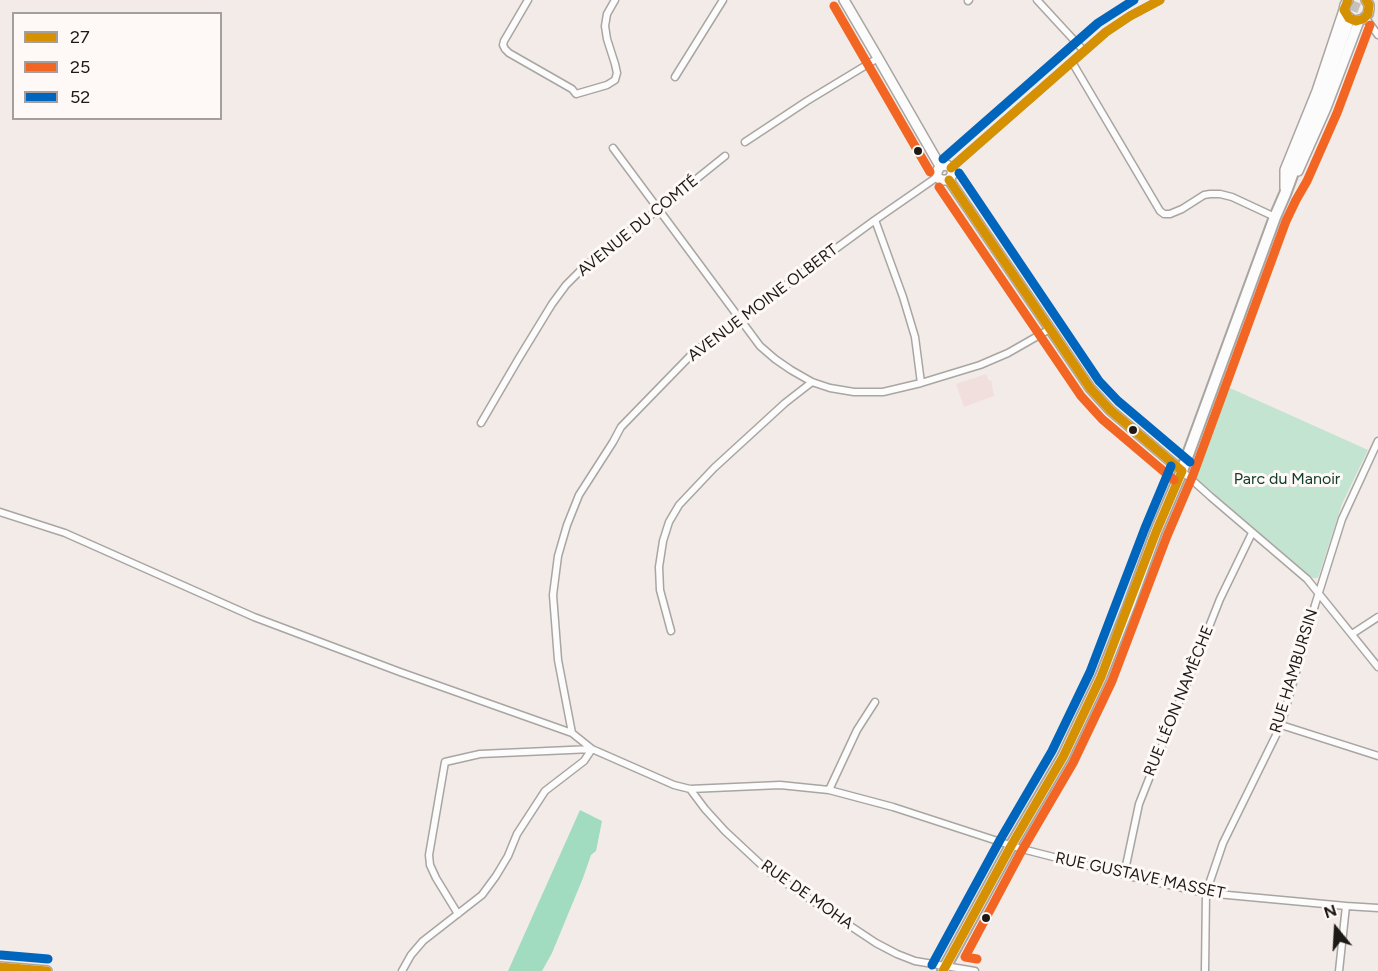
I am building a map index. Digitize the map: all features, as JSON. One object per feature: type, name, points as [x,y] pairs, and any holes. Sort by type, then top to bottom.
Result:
[{"type":"main road","points":[[944,968],[1063,757],[1101,677],[1130,606],[1156,532],[1182,471],[1347,26]]},
{"type":"street","points":[[528,0],[503,45],[509,53],[572,89],[576,94],[607,86],[615,80],[617,73],[605,26],[607,14],[615,0]]},
{"type":"street","points":[[675,77],[723,0]]},
{"type":"street","points":[[844,0],[940,166]]},
{"type":"street","points":[[1037,0],[1084,51]]},
{"type":"street","points":[[951,168],[1084,51],[1118,24],[1160,0]]},
{"type":"street","points":[[1285,194],[1286,170],[1317,91],[1348,0]]},
{"type":"street","points":[[1285,194],[1296,176],[1362,19],[1368,14],[1371,4]]},
{"type":"street","points":[[1344,10],[1348,18],[1362,19]]},
{"type":"street","points":[[1362,19],[1378,35]]},
{"type":"street","points":[[745,142],[878,58]]},
{"type":"street","points":[[1072,62],[1160,211],[1170,214],[1204,195],[1220,194],[1232,197],[1275,217]]},
{"type":"street","points":[[613,148],[760,346],[790,370],[812,382],[854,392],[883,392],[966,370],[1002,356],[1050,329]]},
{"type":"street","name":"AVENUE DU COMTÉ","points":[[481,423],[552,304],[566,285],[601,253],[725,156]]},
{"type":"street","points":[[940,166],[951,168],[953,173],[949,180]]},
{"type":"street","points":[[940,166],[937,170],[937,177],[941,180],[949,180]]},
{"type":"street","name":"AVENUE MOINE OLBERT","points":[[572,733],[558,660],[553,595],[558,556],[579,495],[621,427],[693,353],[874,220],[937,177]]},
{"type":"street","points":[[949,180],[1090,388],[1104,404],[1307,579],[1378,667]]},
{"type":"street","points":[[874,220],[903,297],[915,337],[921,383]]},
{"type":"street","points":[[671,631],[660,590],[659,567],[669,522],[679,505],[714,468],[785,403],[812,382]]},
{"type":"street","name":"RUE HAMBURSIN","points":[[1205,971],[1206,893],[1224,843],[1281,725],[1318,592],[1342,519],[1378,441]]},
{"type":"street","points":[[0,513],[65,533],[255,617],[454,692],[572,733],[592,749],[674,785],[690,789]]},
{"type":"street","name":"RUE LÉON NAMÈCHE","points":[[1124,875],[1139,804],[1220,599],[1252,533]]},
{"type":"street","points":[[1352,634],[1378,617]]},
{"type":"street","points":[[829,790],[857,730],[875,702]]},
{"type":"street","points":[[1281,725],[1378,756]]},
{"type":"street","points":[[458,914],[436,878],[430,865],[429,855],[445,762],[480,754],[592,749]]},
{"type":"street","points":[[402,971],[423,941],[482,895],[496,876],[517,834],[545,791],[584,761],[592,749]]},
{"type":"street","name":"RUE GUSTAVE MASSET","points":[[690,789],[780,785],[829,790],[893,807],[1011,846],[1206,893],[1378,908]]},
{"type":"street","name":"RUE DE MOHA","points":[[690,789],[725,831],[770,872],[876,943],[915,962],[975,971]]},
{"type":"street","points":[[1339,971],[1346,906]]},
{"type":"street","points":[[0,967],[47,971]]},
{"type":"shaded area","points":[[986,374],[989,381],[991,380],[994,396],[964,407],[956,384]]},
{"type":"green space","name":"Parc du Manoir","points":[[1221,384],[1368,450],[1342,504],[1318,578],[1309,578],[1190,474]]},
{"type":"green space","points":[[580,810],[602,821],[596,851],[591,855],[552,953],[542,971],[508,971]]},
{"type":"tunnel","points":[[1347,25],[1357,0]]},
{"type":"transit line","name":"52","points":[[943,159],[1098,23],[1134,0]]},
{"type":"transit line","name":"27","points":[[951,168],[1106,32],[1160,0]]},
{"type":"transit line","name":"27","points":[[1348,0],[1344,10],[1349,18],[1356,21],[1368,14],[1369,5],[1366,0]]},
{"type":"transit line","name":"25","points":[[834,6],[930,172]]},
{"type":"transit line","name":"25","points":[[977,959],[965,957],[1021,852],[1073,763],[1112,681],[1167,536],[1193,475],[1286,221],[1307,181],[1337,113],[1370,25]]},
{"type":"transit line","name":"52","points":[[959,173],[1099,381],[1118,401],[1190,462]]},
{"type":"transit line","name":"27","points":[[949,180],[1090,388],[1110,410],[1182,471]]},
{"type":"transit line","name":"25","points":[[939,187],[1081,396],[1102,419],[1174,480]]},
{"type":"transit line","name":"52","points":[[932,965],[1000,840],[1052,751],[1090,672],[1171,466]]},
{"type":"transit line","name":"27","points":[[943,971],[1011,846],[1063,757],[1101,677],[1156,532],[1182,471]]},
{"type":"transit line","name":"52","points":[[1,955],[48,959]]},
{"type":"transit line","name":"27","points":[[0,967],[47,971]]}]
